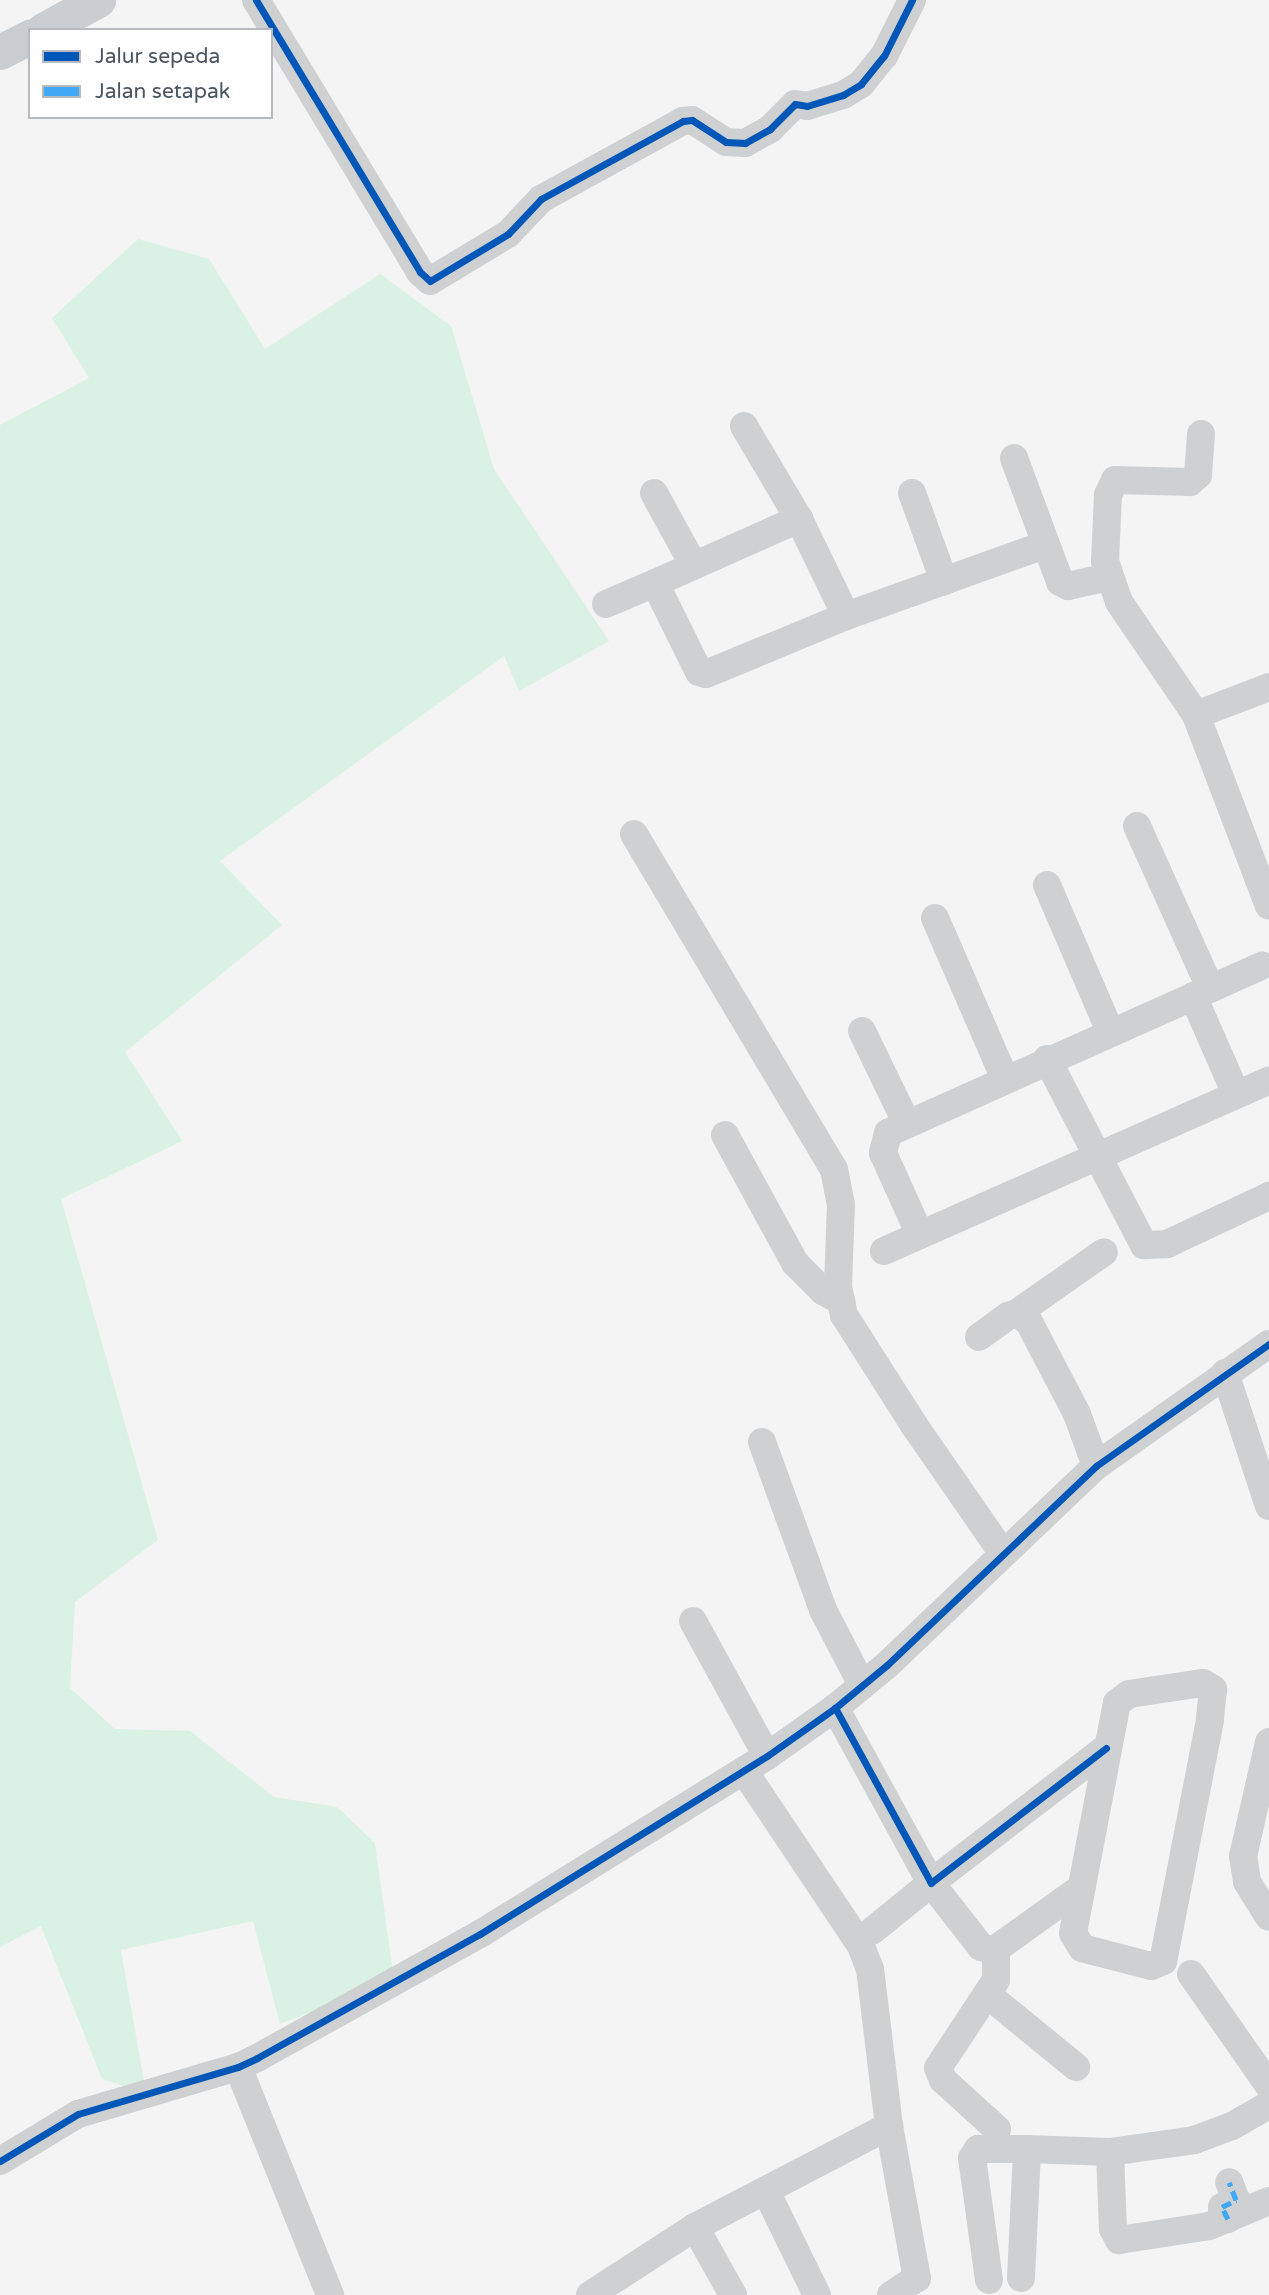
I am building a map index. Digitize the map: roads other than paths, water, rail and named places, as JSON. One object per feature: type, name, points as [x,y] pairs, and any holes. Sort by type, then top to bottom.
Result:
[{"type":"main road","points":[[47,28],[98,0]]},
{"type":"main road","points":[[0,52],[28,38]]},
{"type":"street","points":[[256,0],[273,28]]},
{"type":"street","points":[[273,28],[420,272],[430,281],[508,234],[541,199],[683,121],[691,120],[726,142],[745,143],[770,129],[795,104],[807,106],[843,95],[861,84],[884,56],[912,0]]},
{"type":"street","points":[[744,426],[799,519],[846,616]]},
{"type":"street","points":[[1201,434],[1198,475],[1191,482],[1115,480],[1108,495],[1104,540],[1108,577],[1119,601],[1196,715],[1269,906]]},
{"type":"street","points":[[1014,458],[1044,545],[1063,585],[1108,577]]},
{"type":"street","points":[[654,493],[694,566]]},
{"type":"street","points":[[912,493],[944,581]]},
{"type":"street","points":[[606,604],[799,519]]},
{"type":"street","points":[[655,583],[702,674],[846,616],[1044,545]]},
{"type":"street","points":[[1196,715],[1269,687]]},
{"type":"street","points":[[1137,826],[1201,992],[1236,1094]]},
{"type":"street","points":[[634,834],[834,1169],[841,1204],[837,1264],[841,1301],[856,1337],[1002,1552]]},
{"type":"street","points":[[1046,885],[1110,1031]]},
{"type":"street","points":[[935,918],[1004,1077]]},
{"type":"street","points":[[920,1235],[882,1146],[888,1133],[906,1122],[1110,1031],[1201,992],[1267,970]]},
{"type":"street","points":[[862,1031],[906,1122]]},
{"type":"street","points":[[1047,1059],[1094,1157],[1144,1245],[1167,1244],[1269,1196]]},
{"type":"street","points":[[884,1251],[1269,1080]]},
{"type":"street","points":[[725,1135],[794,1262],[822,1291],[841,1301]]},
{"type":"street","points":[[979,1337],[1104,1252]]},
{"type":"street","points":[[1017,1313],[1029,1321],[1070,1401],[1096,1465]]},
{"type":"street","points":[[0,2161],[78,2114],[238,2067],[480,1934],[755,1763],[835,1708],[862,1685],[1096,1465],[1269,1344]]},
{"type":"street","points":[[1225,1373],[1269,1506]]},
{"type":"street","points":[[762,1442],[823,1610],[862,1685]]},
{"type":"street","points":[[693,1621],[755,1763],[861,1946],[870,1969],[889,2126],[917,2277],[891,2295]]},
{"type":"street","points":[[1203,1683],[1213,1689],[1197,1796],[1161,1964],[1137,1963],[1078,1945],[1073,1933],[1107,1748],[1122,1698],[1203,1683]]},
{"type":"street","points":[[835,1708],[931,1883],[981,1947],[996,1949],[1081,1888]]},
{"type":"street","points":[[1269,1742],[1243,1856],[1247,1882],[1269,1917]]},
{"type":"street","points":[[872,1931],[1107,1748]]},
{"type":"street","points":[[996,1949],[999,1972],[988,1995],[938,2073],[997,2129]]},
{"type":"street","points":[[1191,1974],[1269,2086]]},
{"type":"street","points":[[988,1995],[1076,2067]]},
{"type":"street","points":[[238,2067],[330,2295]]},
{"type":"street","points":[[989,2280],[972,2158],[978,2149],[1110,2152],[1213,2135],[1269,2105]]},
{"type":"street","points":[[590,2295],[630,2284],[695,2227],[889,2126]]},
{"type":"street","points":[[1021,2278],[1027,2149]]},
{"type":"street","points":[[1110,2152],[1113,2229],[1119,2239],[1228,2219],[1269,2201]]},
{"type":"street","points":[[1228,2219],[1222,2207],[1237,2200],[1230,2182]]},
{"type":"street","points":[[766,2191],[817,2295]]},
{"type":"street","points":[[695,2227],[733,2295]]}]
